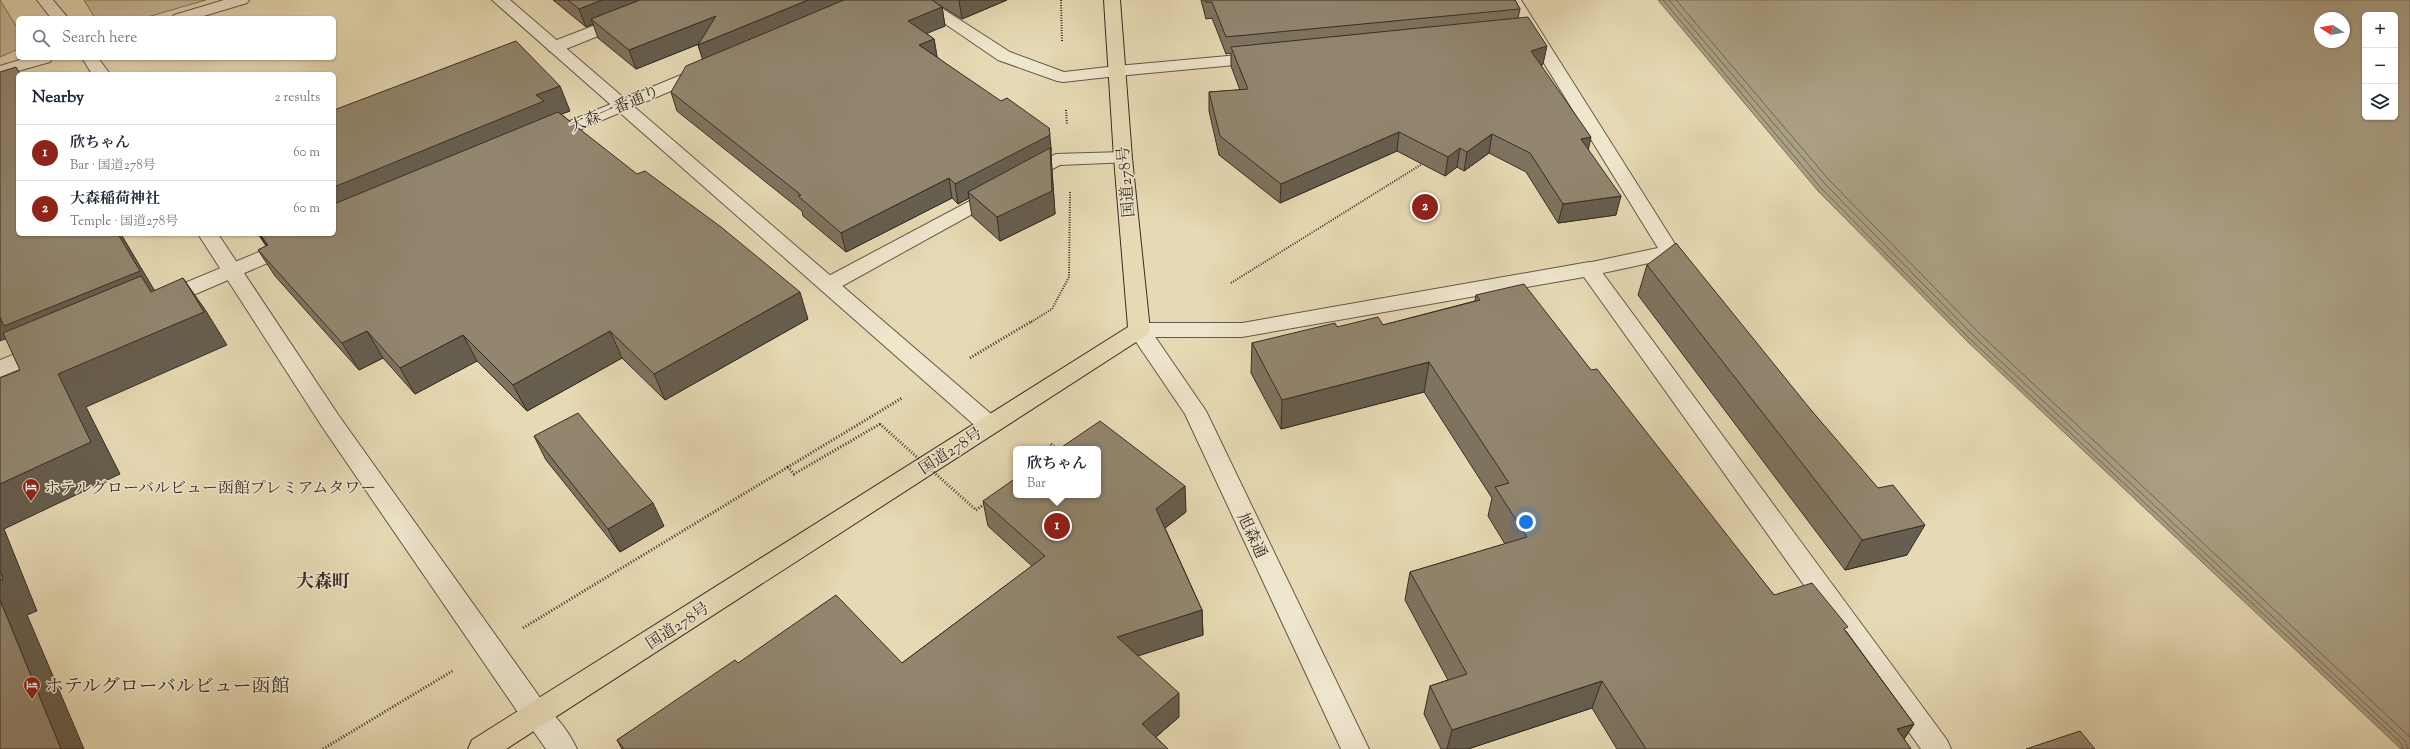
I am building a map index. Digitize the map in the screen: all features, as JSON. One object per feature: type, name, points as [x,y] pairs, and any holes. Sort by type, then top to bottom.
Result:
[{"type":"highway","name":"国道278号","points":[[482,749],[1139,330],[1123,158],[1112,0]]},
{"type":"street","points":[[45,0],[58,16]]},
{"type":"street","points":[[187,16],[241,0]]},
{"type":"street","points":[[500,0],[622,104],[989,425]]},
{"type":"street","points":[[555,47],[674,0]]},
{"type":"street","points":[[918,0],[1004,56],[1063,77],[1273,56]]},
{"type":"street","points":[[1513,0],[1522,30],[1684,271]]},
{"type":"street","points":[[0,71],[37,60]]},
{"type":"street","points":[[91,60],[100,72]]},
{"type":"street","name":"大森一番通り","points":[[529,144],[723,63]]},
{"type":"street","points":[[828,285],[1056,160],[1123,158]]},
{"type":"street","points":[[209,236],[331,422],[536,715],[563,749]]},
{"type":"street","points":[[145,308],[314,236]]},
{"type":"street","points":[[1139,330],[1242,330],[1590,270],[1670,252]]},
{"type":"street","points":[[1590,270],[1937,749]]},
{"type":"street","name":"旭森通","points":[[1139,330],[1195,411],[1355,749]]},
{"type":"street","points":[[0,369],[58,345]]},
{"type":"path","points":[[323,749],[788,466],[1052,309],[1069,277],[1070,160],[1063,77],[1061,0]]},
{"type":"path","points":[[1231,283],[1422,164]]},
{"type":"path","points":[[788,466],[794,474],[880,424],[976,510],[987,502]]},
{"type":"shaded area","points":[[0,0],[16,26],[16,50],[0,57]]},
{"type":"shaded area","points":[[84,0],[206,0],[151,16],[94,16]]},
{"type":"water","points":[[1658,0],[2410,0],[2410,749],[2401,749],[1969,343],[1818,191]]},
{"type":"building","points":[[568,0],[602,0],[579,9]]},
{"type":"building","points":[[640,0],[808,0],[698,45],[716,16],[629,50],[591,19]]},
{"type":"building","points":[[844,0],[932,0],[942,7],[908,21],[934,39],[919,45],[1001,101],[1007,98],[1049,128],[1050,135],[955,184],[949,178],[841,233],[798,196],[801,195],[671,92],[686,66]]},
{"type":"building","points":[[1205,0],[1515,0],[1520,9],[1226,37],[1212,2],[1206,2]]},
{"type":"building","points":[[1528,17],[1547,46],[1531,51],[1591,137],[1581,139],[1621,196],[1563,204],[1530,153],[1492,134],[1467,152],[1460,148],[1448,157],[1399,132],[1281,184],[1220,136],[1209,92],[1248,89],[1231,47]]},
{"type":"building","points":[[516,41],[560,86],[536,95],[544,101],[336,186],[336,109]]},
{"type":"building","points":[[16,67],[19,72],[16,72],[16,236],[119,236],[140,271],[4,326],[0,317],[0,72]]},
{"type":"building","points":[[558,112],[637,174],[645,171],[721,227],[800,292],[654,374],[610,331],[513,385],[463,335],[400,368],[367,331],[342,343],[258,250],[268,245],[261,236],[336,236],[336,203]]},
{"type":"building","points":[[1050,148],[1052,191],[997,217],[968,192]]},
{"type":"building","points":[[1676,243],[1811,410],[1878,488],[1893,485],[1925,525],[1862,540],[1647,265]]},
{"type":"building","points":[[141,276],[151,292],[183,278],[204,312],[58,374],[91,442],[0,484],[0,378],[20,370],[3,333]]},
{"type":"building","points":[[1524,284],[1591,370],[1597,369],[1774,595],[1812,583],[1848,627],[1844,629],[1914,724],[1897,729],[1911,749],[1646,749],[1602,681],[1452,730],[1430,686],[1467,674],[1410,572],[1527,537],[1495,487],[1509,483],[1429,362],[1282,400],[1252,343],[1335,323],[1337,327],[1378,317],[1383,325],[1480,300],[1476,295]]},
{"type":"building","points":[[578,413],[653,503],[608,529],[534,436]]},
{"type":"building","points":[[1100,421],[1185,486],[1156,509],[1202,610],[1117,637],[1179,693],[1142,724],[1168,749],[624,749],[617,740],[735,660],[738,663],[836,595],[902,663],[1045,556],[983,501],[1013,480],[1013,498],[1101,498],[1101,446],[1063,446]]},
{"type":"building","points":[[0,571],[3,579],[0,580]]},
{"type":"building","name":"ホテルグローバルビュー函館","points":[[0,600],[61,749],[0,749]]},
{"type":"building","points":[[2080,731],[2095,749],[2026,749]]},
{"type":"place","name":"大森稲荷神社","points":[[1425,207]]},
{"type":"place","name":"ホテルグローバルビュー函館プレミアムタワー","points":[[31,502]]},
{"type":"place","name":"欣ちゃん","points":[[1057,526]]},
{"type":"place","name":"ホテルグローバルビュー函館","points":[[32,700]]},
{"type":"district","name":"大森町","points":[[323,581]]}]
